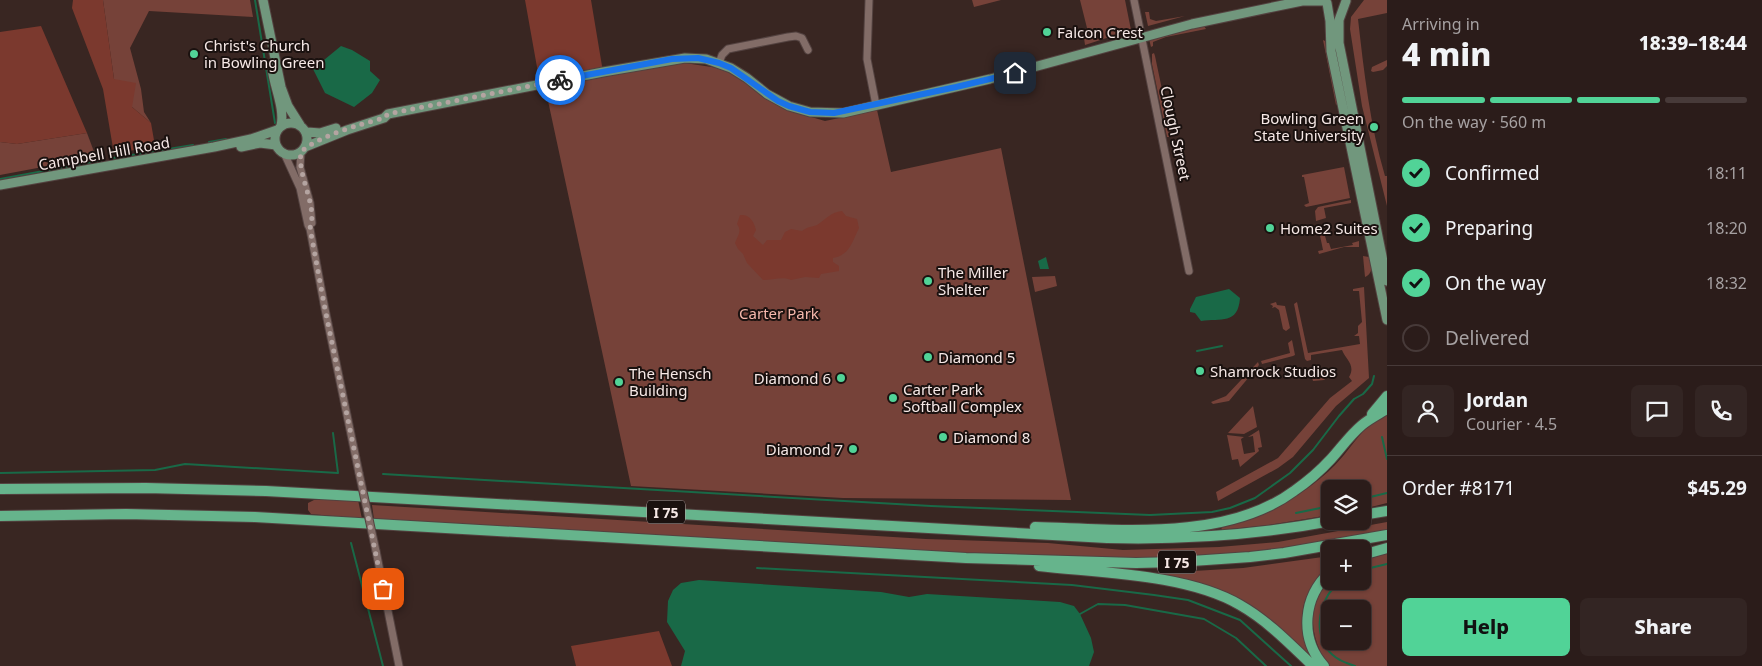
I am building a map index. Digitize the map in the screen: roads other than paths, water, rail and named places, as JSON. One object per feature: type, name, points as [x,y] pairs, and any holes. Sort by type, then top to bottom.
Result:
[{"type":"highway","points":[[970,530],[1033,527],[1149,529],[1209,525],[1238,519],[1270,506],[1292,493],[1329,461],[1387,396]]},
{"type":"highway","points":[[1362,425],[1387,408]]},
{"type":"highway","name":"I 75","points":[[0,489],[146,488],[266,491],[1107,538],[1176,538],[1241,535],[1321,523]]},
{"type":"highway","points":[[1371,513],[1387,510]]},
{"type":"highway","name":"I 75","points":[[0,516],[126,514],[255,517],[966,558],[1136,563],[1216,560],[1284,553],[1387,535]]},
{"type":"highway","points":[[1371,552],[1387,548]]},
{"type":"highway","points":[[966,558],[1119,574],[1199,588],[1228,598],[1250,611],[1277,632],[1313,666]]},
{"type":"highway","points":[[1321,582],[1314,592],[1307,613],[1309,638],[1315,654],[1324,666]]},
{"type":"main road","points":[[263,0],[274,58],[284,97],[300,125],[307,132],[308,139],[303,149]]},
{"type":"main road","points":[[1267,8],[1288,0]]},
{"type":"main road","points":[[307,132],[325,132],[378,114],[388,114],[672,59],[698,58],[719,63],[736,71],[778,101],[801,110],[822,113],[843,112],[990,79],[1192,24],[1307,0],[1325,1],[1336,5],[1347,0]]},
{"type":"main road","points":[[1347,0],[1340,20],[1339,42],[1387,281]]},
{"type":"main road","points":[[1325,1],[1330,21],[1331,51],[1387,320]]},
{"type":"main road","points":[[274,58],[272,62],[273,75],[282,111],[279,128],[275,137],[276,145],[284,153],[295,154],[347,130],[384,118],[388,114]]},
{"type":"main road","points":[[279,128],[290,123],[300,125]]},
{"type":"main road","name":"Campbell Hill Road","points":[[0,185],[214,147],[251,139],[279,128]]},
{"type":"main road","name":"Campbell Hill Road","points":[[214,147],[227,148],[260,143],[276,145]]},
{"type":"street","points":[[869,0],[868,59],[876,104]]},
{"type":"street","name":"Clough Street","points":[[1134,0],[1190,271]]},
{"type":"street","points":[[719,63],[722,55],[728,49],[788,37],[796,36],[802,38],[808,50]]},
{"type":"street","points":[[303,149],[300,167],[310,203],[312,224],[310,228]]},
{"type":"street","points":[[284,153],[300,188],[310,228],[399,666]]},
{"type":"waterway","points":[[255,0],[275,123]]},
{"type":"waterway","points":[[209,142],[226,139]]},
{"type":"waterway","points":[[113,158],[193,145]]},
{"type":"waterway","points":[[0,179],[103,160]]},
{"type":"waterway","points":[[1197,351],[1222,346]]},
{"type":"waterway","points":[[383,474],[931,506],[1150,515],[1212,512],[1230,508],[1255,498],[1290,473],[1313,450],[1354,399],[1363,394],[1372,384],[1374,376]]},
{"type":"waterway","points":[[0,473],[155,470],[185,464],[338,473],[333,433]]},
{"type":"waterway","points":[[1382,437],[1387,459]]},
{"type":"waterway","points":[[1371,497],[1387,493]]},
{"type":"waterway","points":[[1296,513],[1321,508]]},
{"type":"waterway","points":[[351,543],[383,666]]},
{"type":"waterway","points":[[1371,568],[1387,564]]},
{"type":"waterway","points":[[757,568],[1072,585],[1188,600],[1240,620],[1291,666]]},
{"type":"waterway","points":[[1332,590],[1321,613],[1320,631],[1322,640],[1332,654],[1342,661],[1355,666]]},
{"type":"waterway","points":[[1080,614],[1098,604],[1125,605],[1204,619],[1236,638],[1266,666]]},
{"type":"place","name":"Falcon Crest","points":[[1047,32]]},
{"type":"place","name":"Christ's Church in Bowling Green","points":[[194,54]]},
{"type":"place","name":"Bowling Green State University","points":[[1374,127]]},
{"type":"place","name":"Home2 Suites","points":[[1270,228]]},
{"type":"place","name":"The Miller Shelter","points":[[928,281]]},
{"type":"place","name":"Diamond 5","points":[[928,357]]},
{"type":"place","name":"Shamrock Studios","points":[[1200,371]]},
{"type":"place","name":"Diamond 6","points":[[841,378]]},
{"type":"place","name":"The Hensch Building","points":[[619,382]]},
{"type":"place","name":"Carter Park Softball Complex","points":[[893,398]]},
{"type":"place","name":"Diamond 8","points":[[943,437]]},
{"type":"place","name":"Diamond 7","points":[[853,449]]},
{"type":"park label","name":"Carter Park","points":[[779,313]]}]
